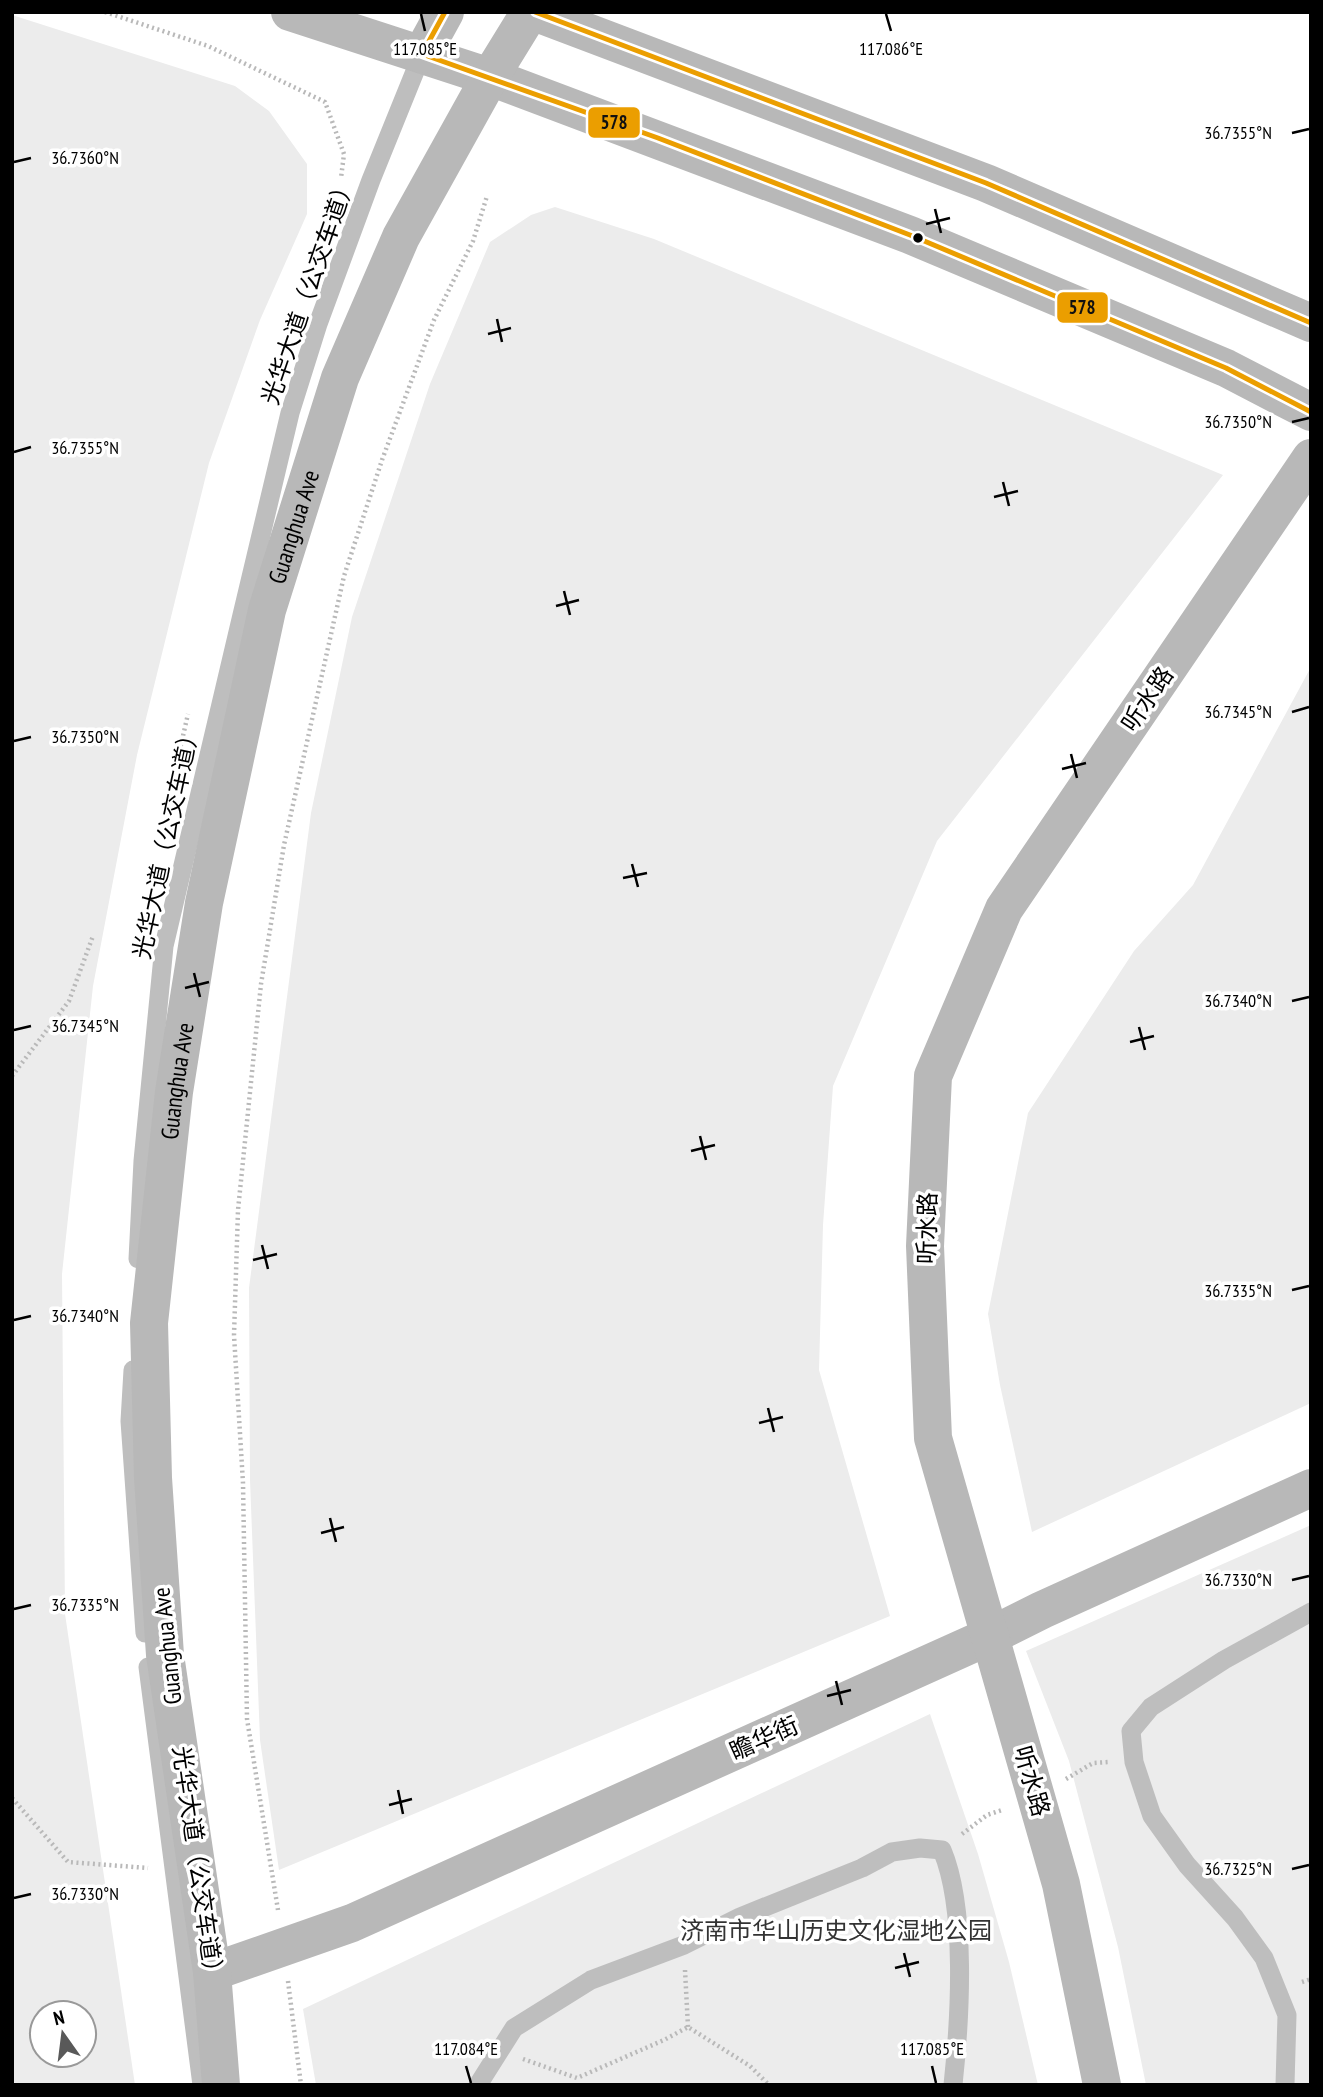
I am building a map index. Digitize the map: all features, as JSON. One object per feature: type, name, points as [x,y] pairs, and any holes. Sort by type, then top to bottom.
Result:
[{"type":"main road","points":[[290,12],[490,76],[910,235],[1226,368],[1311,412]]},
{"type":"main road","points":[[422,54],[446,12]]},
{"type":"main road","points":[[532,12],[986,183],[1311,323]]},
{"type":"main road","name":"Guanghua Ave","points":[[221,2085],[212,1972],[165,1655],[153,1478],[149,1323],[174,1092],[204,903],[267,610],[340,378],[401,237],[490,76],[532,12]]},
{"type":"main road","name":"听水路","points":[[1102,2085],[1061,1884],[933,1438],[925,1247],[933,1076],[1004,909],[1311,458]]},
{"type":"main road","name":"瞻华街","points":[[212,1972],[352,1923],[990,1636],[1311,1488]]},
{"type":"lane","name":"光华大道（公交车道）","points":[[202,2085],[154,1721],[140,1583],[130,1421],[143,1161],[164,946],[290,413],[318,324],[422,54]]},
{"type":"lane","points":[[1285,2085],[1287,2015],[1264,1958],[1235,1917],[1187,1865],[1152,1816],[1134,1762],[1131,1731],[1151,1707],[1224,1660],[1311,1612]]},
{"type":"lane","points":[[478,2085],[514,2028],[591,1980],[684,1945],[740,1917],[862,1868],[892,1852],[920,1848],[942,1850],[951,1872],[960,1957],[953,2085]]},
{"type":"path","points":[[105,12],[208,46],[324,102],[344,153]]},
{"type":"path","points":[[301,2085],[284,1947],[247,1720],[243,1483],[234,1335],[238,1210],[261,984],[284,845],[344,576],[382,460],[434,320],[473,241],[487,196]]},
{"type":"path","points":[[12,1076],[69,1001],[93,936]]},
{"type":"path","points":[[942,1850],[987,1815],[1037,1797],[1093,1763],[1134,1762]]},
{"type":"path","points":[[12,1798],[68,1862],[173,1870]]},
{"type":"path","points":[[684,1945],[688,2027]]},
{"type":"path","points":[[499,2051],[577,2078],[688,2027]]},
{"type":"path","points":[[688,2027],[750,2066],[769,2085]]},
{"type":"green space","points":[[12,15],[235,86],[269,111],[307,164],[307,214],[260,320],[209,463],[137,755],[93,986],[62,1274],[65,1614],[135,2085],[12,2085]]},
{"type":"green space","points":[[555,207],[654,239],[1223,475],[937,841],[833,1086],[823,1225],[819,1370],[890,1616],[279,1870],[260,1740],[250,1480],[249,1288],[311,813],[352,617],[430,384],[490,242],[531,215]]},
{"type":"green space","points":[[1311,667],[1311,1403],[1032,1532],[1000,1385],[988,1314],[1028,1113],[1134,951],[1193,885]]},
{"type":"green space","points":[[1311,1525],[1311,2085],[1146,2085],[1118,1947],[1069,1761],[1026,1651]]},
{"type":"green space","name":"济南市华山历史文化湿地公园","points":[[930,1714],[978,1854],[1009,1962],[1038,2085],[316,2085],[303,2009]]},
{"type":"transit line","name":"578","points":[[445,12],[422,54],[658,138],[910,235],[1226,368],[1311,412]]},
{"type":"transit line","name":"578","points":[[535,12],[986,183],[1311,323]]}]
